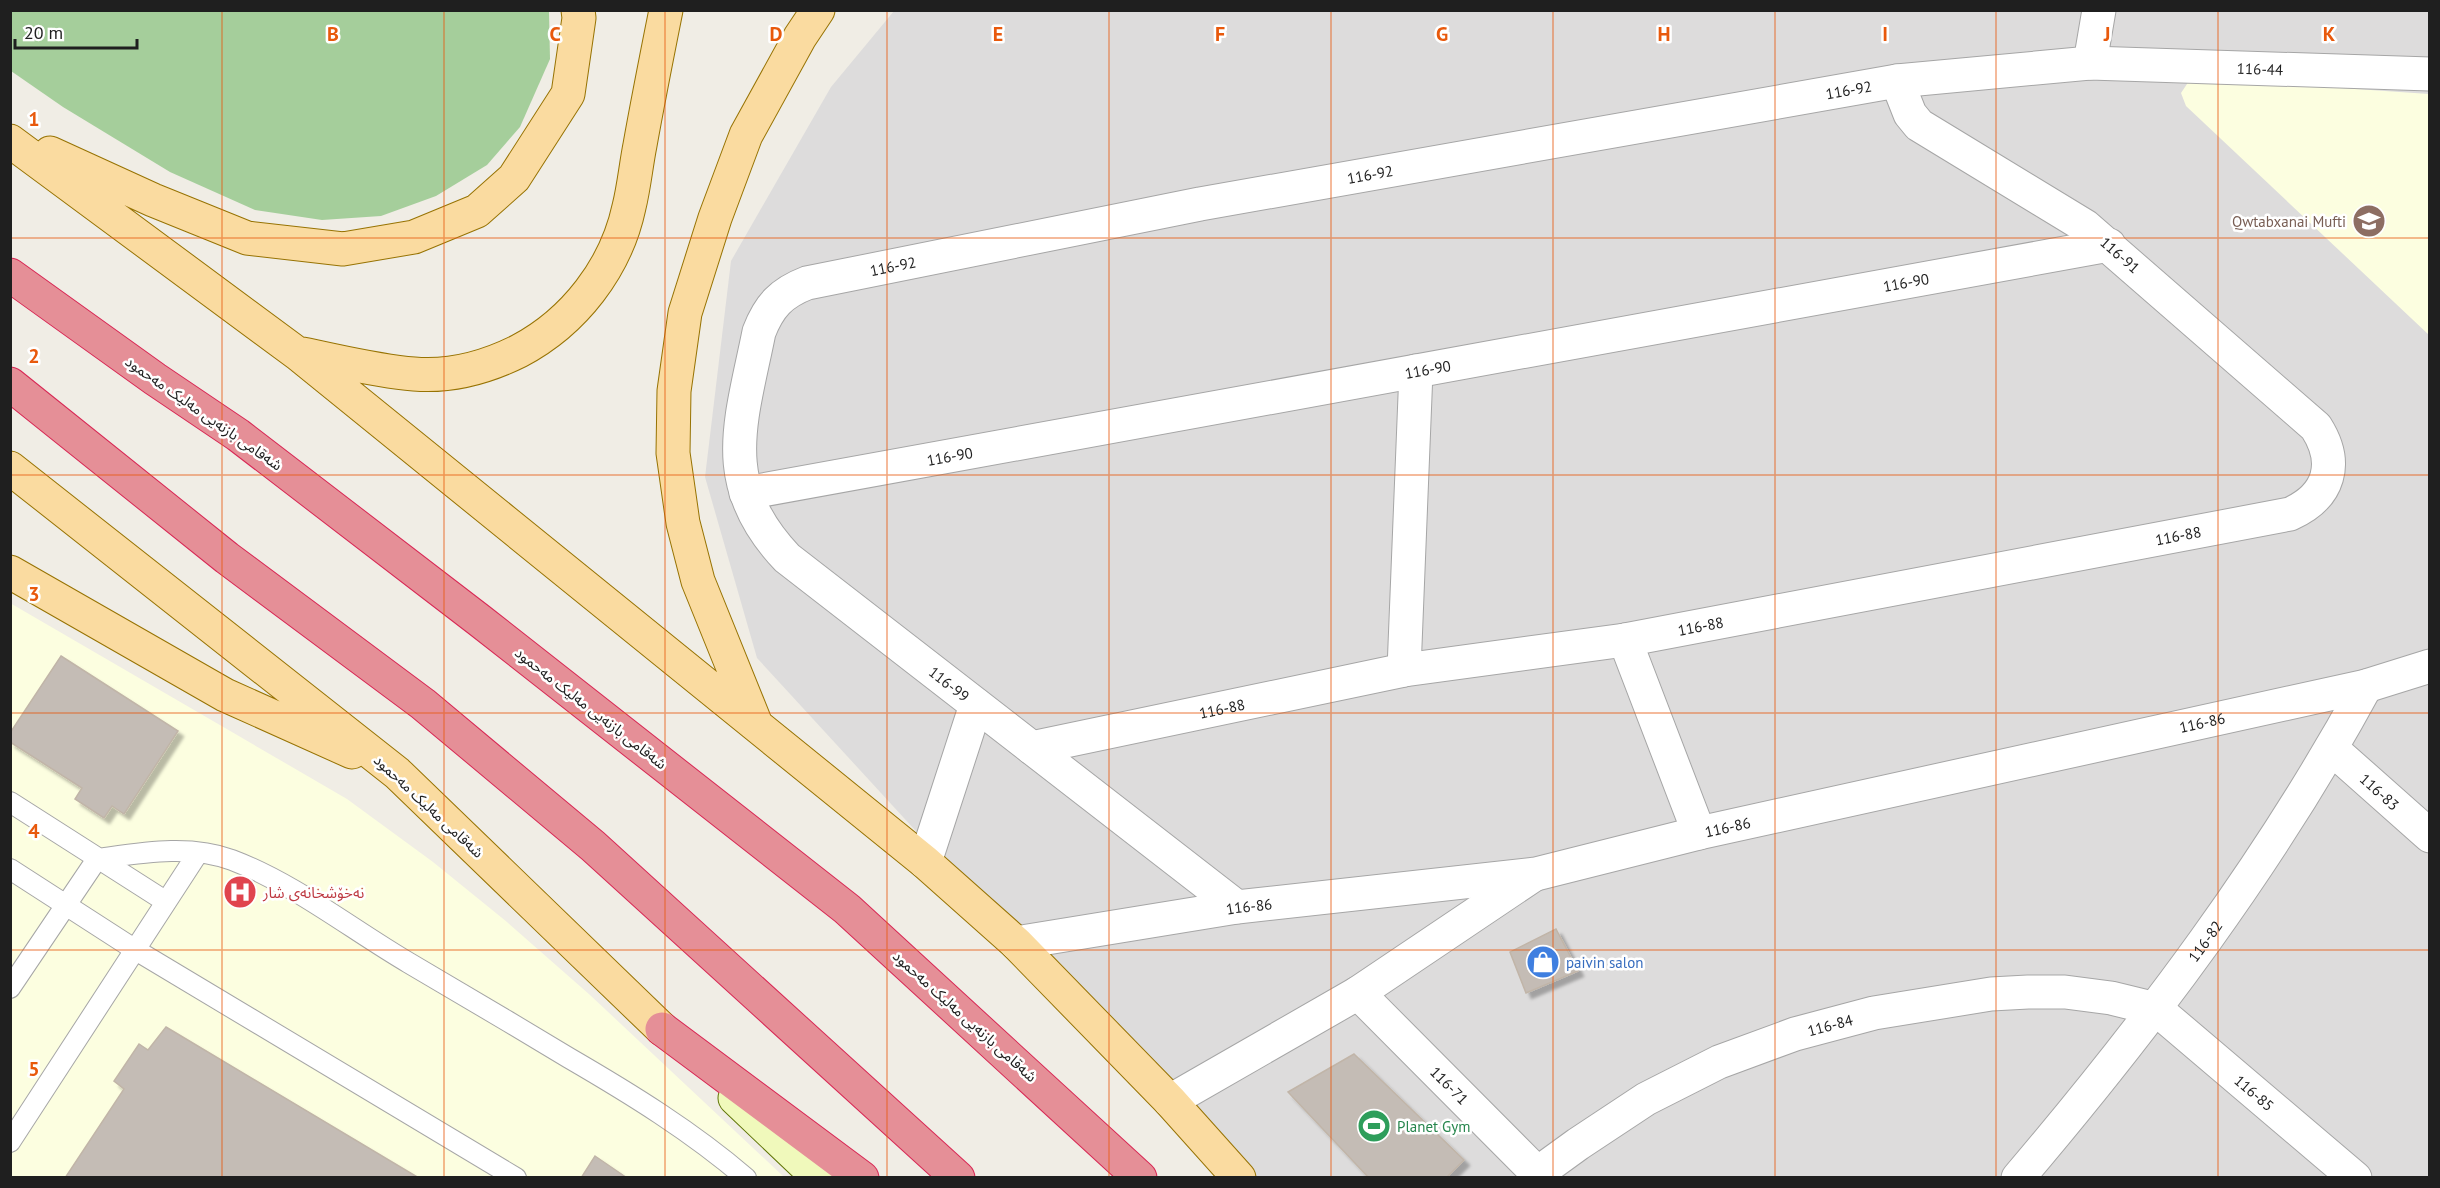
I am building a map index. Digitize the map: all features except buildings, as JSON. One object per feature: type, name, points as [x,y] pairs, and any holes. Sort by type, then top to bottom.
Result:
[{"type":"highway","name":"شەقامی بازنەیی مەلیک مەحمود","points":[[10,275],[155,379],[238,435],[489,628],[847,909],[1140,1178]]},
{"type":"highway","points":[[10,384],[227,558],[423,704],[593,846],[958,1178]]},
{"type":"highway","points":[[662,1029],[862,1178]]},
{"type":"main road","points":[[10,134],[153,200],[247,238],[344,249],[414,237],[477,211],[514,178],[568,94],[579,18],[578,10]]},
{"type":"main road","points":[[298,354],[415,374],[469,371],[511,355],[532,344],[559,324],[584,299],[604,271],[619,241],[629,208],[666,10]]},
{"type":"main road","points":[[756,724],[698,581],[683,524],[673,453],[674,391],[685,313],[718,207],[747,135],[800,37],[818,10]]},
{"type":"main road","points":[[10,141],[298,354],[925,862],[1016,943],[1170,1101],[1239,1178]]},
{"type":"main road","name":"شەقامی مەلیک مەحمود","points":[[10,468],[397,773],[819,1178]]},
{"type":"main road","points":[[10,572],[225,695],[397,773]]},
{"type":"street","points":[[2090,63],[2099,10]]},
{"type":"street","name":"116-44","points":[[2090,63],[2430,74]]},
{"type":"street","name":"116-92","points":[[743,413],[759,332],[766,315],[783,295],[807,283],[1200,204],[1897,81],[2090,63]]},
{"type":"street","name":"116-91","points":[[1897,81],[1910,114],[1919,125],[2059,208],[2109,245],[2316,427],[2324,440],[2328,453]]},
{"type":"street","name":"116-90","points":[[746,493],[2109,245]]},
{"type":"street","points":[[1404,670],[1416,371]]},
{"type":"street","name":"116-99","points":[[743,413],[738,440],[740,467],[746,493],[755,517],[787,558],[1237,907]]},
{"type":"street","name":"116-88","points":[[1032,748],[1404,670],[1625,640],[2290,514],[2305,508],[2325,483],[2329,469],[2328,453]]},
{"type":"street","points":[[1625,640],[1699,833]]},
{"type":"street","name":"116-86","points":[[1016,943],[1237,907],[1536,874],[1699,833],[2366,686],[2430,666]]},
{"type":"street","name":"116-82","points":[[2018,1178],[2156,1009],[2287,820],[2332,749],[2366,686]]},
{"type":"street","points":[[925,862],[976,705]]},
{"type":"street","name":"116-83","points":[[2332,749],[2430,836]]},
{"type":"street","points":[[1170,1101],[1358,993],[1536,874]]},
{"type":"street","name":"116-84","points":[[1540,1175],[1578,1144],[1646,1100],[1719,1062],[1795,1034],[1874,1013],[1991,994],[2019,992],[2065,992],[2111,998],[2156,1009]]},
{"type":"street","name":"116-71","points":[[1358,993],[1540,1175]]},
{"type":"street","name":"116-85","points":[[2156,1009],[2355,1178]]},
{"type":"lane","points":[[10,802],[165,901]]},
{"type":"lane","points":[[10,988],[97,859],[152,852],[198,852],[231,860],[313,903],[403,960],[652,1107],[714,1150],[746,1178]]},
{"type":"lane","points":[[10,1142],[198,852]]},
{"type":"lane","points":[[10,869],[134,949],[516,1178]]},
{"type":"shaded area","points":[[894,11],[2429,11],[2429,1177],[1249,1177],[1197,1137],[757,658],[705,477],[731,261],[831,87]]},
{"type":"shaded area","name":"Qwtabxanai Mufti","points":[[2196,78],[2429,94],[2429,335],[2186,106],[2181,93],[2189,81]]},
{"type":"shaded area","name":"نەخۆشخانەی شار","points":[[10,603],[347,799],[433,862],[507,922],[590,995],[784,1177],[11,1177]]},
{"type":"green space","points":[[10,11],[549,11],[550,59],[520,127],[487,165],[436,196],[381,216],[322,220],[255,210],[170,172],[63,107],[11,71]]},
{"type":"place","name":"Qwtabxanai Mufti","points":[[2369,221]]},
{"type":"place","name":"نەخۆشخانەی شار","points":[[240,892]]},
{"type":"place","name":"paivin salon","points":[[1543,962]]},
{"type":"place","name":"Planet Gym","points":[[1374,1126]]}]
